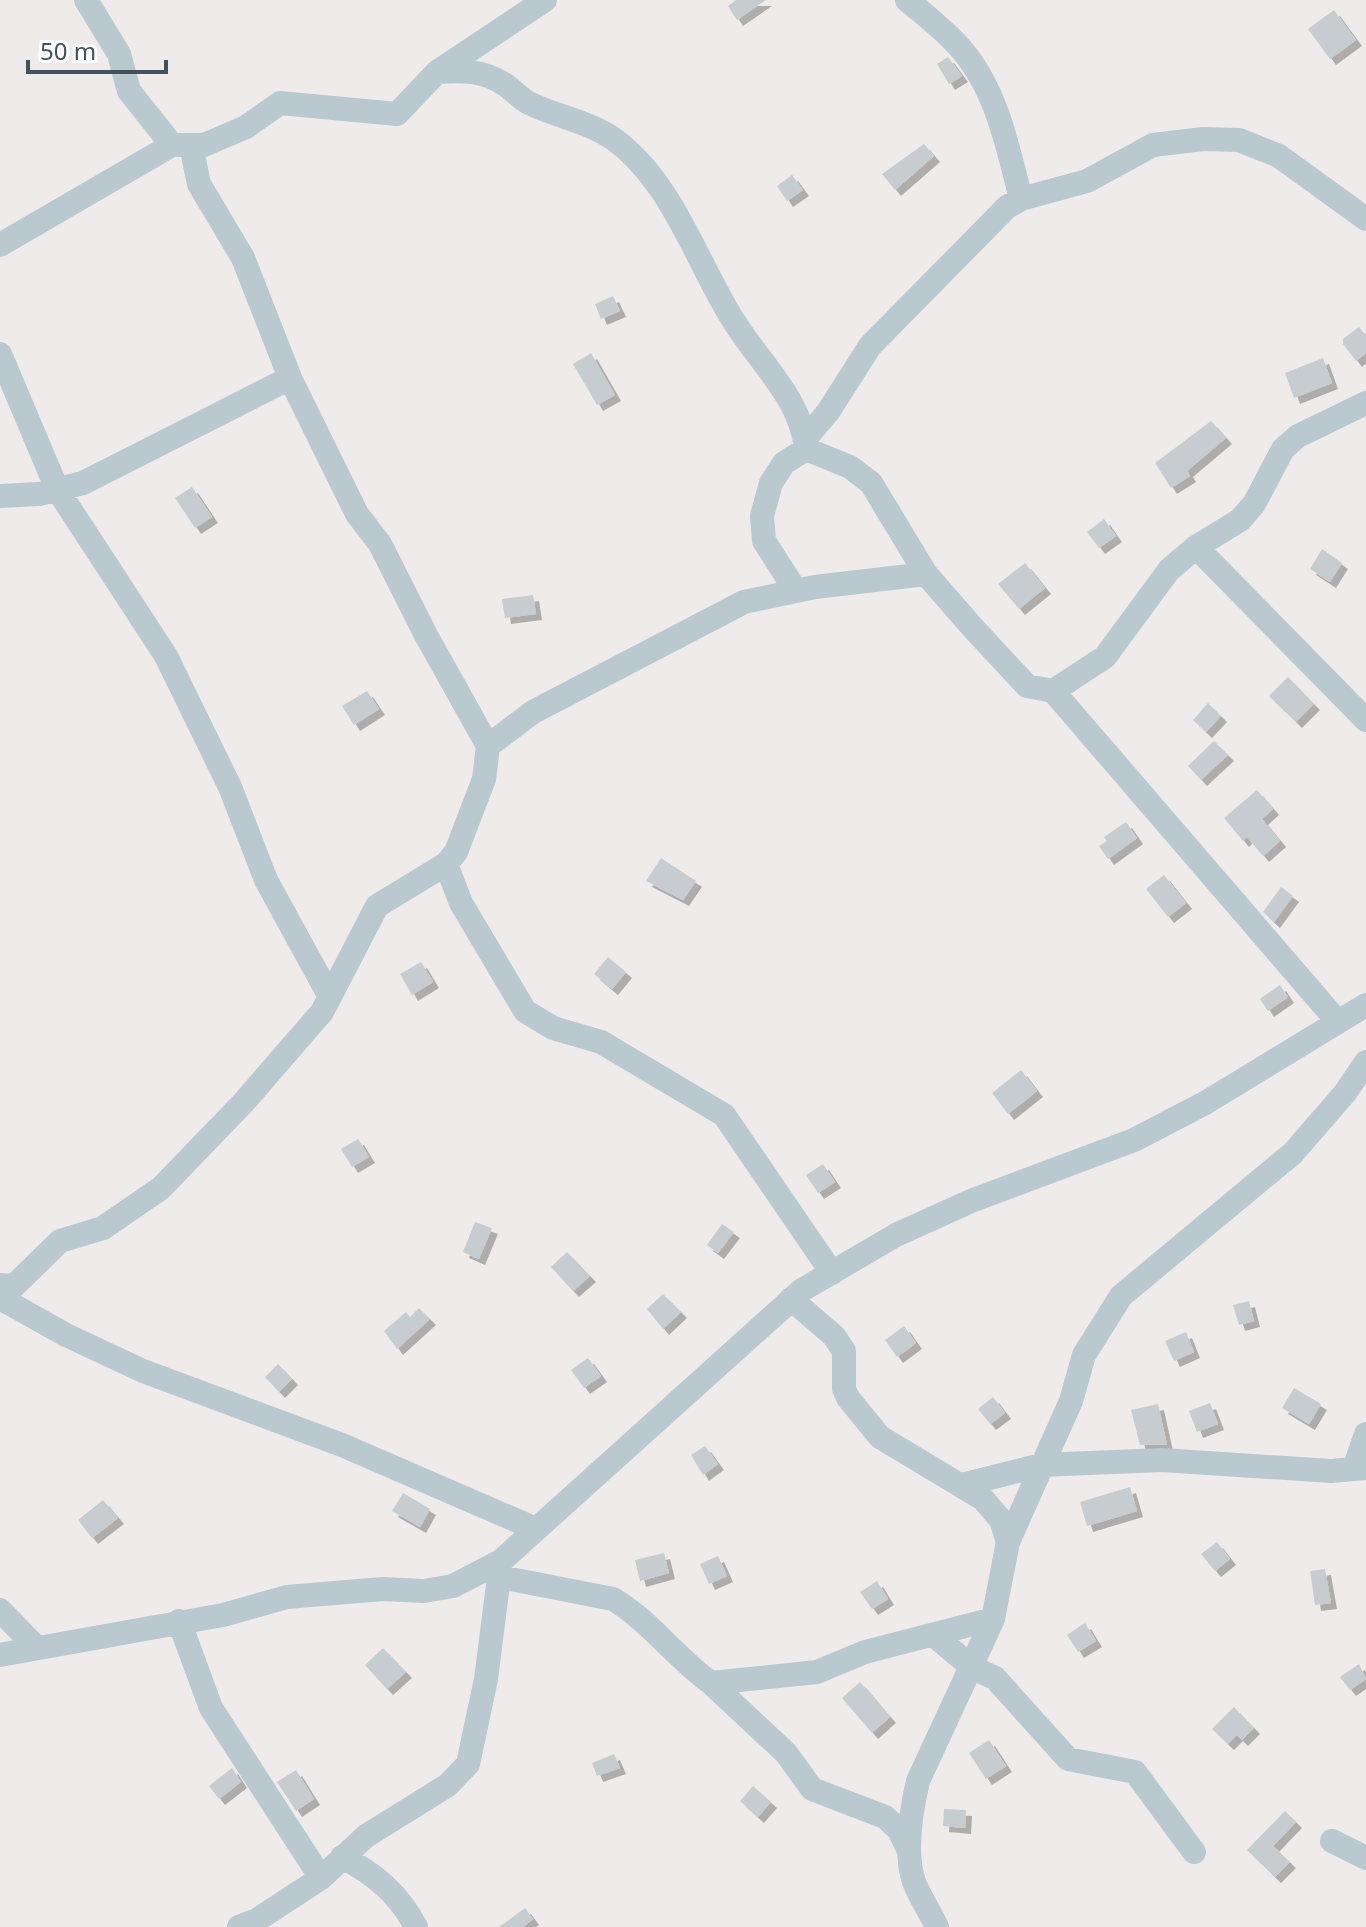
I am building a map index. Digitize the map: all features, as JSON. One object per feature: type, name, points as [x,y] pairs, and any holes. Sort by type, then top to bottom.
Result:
[{"type":"street","points":[[0,1285],[14,1286],[60,1241],[103,1228],[161,1188],[243,1103],[322,1012],[377,906],[446,864],[456,852],[484,779],[488,746],[427,637],[380,544],[357,514],[290,378],[243,258],[199,184],[182,145],[129,91],[119,54],[86,0]]},
{"type":"street","points":[[0,245],[182,145],[204,145],[246,127],[280,103],[397,114],[437,72],[545,0]]},
{"type":"street","points":[[907,0],[961,49],[979,74],[1004,131],[1021,199]]},
{"type":"street","points":[[437,72],[465,70],[482,73],[504,84],[528,103],[586,124],[615,140],[638,163],[670,204],[735,324],[783,387],[805,444],[850,467],[871,483],[926,574],[1027,686],[1053,691],[1338,1022]]},
{"type":"street","points":[[796,591],[764,541],[762,516],[771,483],[784,463],[805,444],[870,346],[993,219],[1021,199],[1087,181],[1166,141],[1239,140],[1292,164],[1366,219]]},
{"type":"street","points":[[0,354],[57,489],[166,656],[230,787],[266,880],[330,997]]},
{"type":"street","points":[[0,496],[57,489],[97,477],[290,378]]},
{"type":"street","points":[[1053,691],[1105,657],[1150,591],[1196,547],[1240,520],[1254,504],[1283,449],[1298,436],[1366,403]]},
{"type":"street","points":[[1196,547],[1366,720]]},
{"type":"street","points":[[488,746],[533,712],[744,602],[796,591],[926,574]]},
{"type":"street","points":[[446,864],[461,903],[525,1011],[553,1028],[601,1042],[724,1115],[832,1273]]},
{"type":"street","points":[[0,1655],[323,1592],[424,1591],[453,1586],[500,1569],[536,1529],[791,1299],[896,1235],[971,1201],[1134,1140],[1205,1103],[1366,1005]]},
{"type":"street","points":[[937,1927],[913,1880],[910,1853],[918,1781],[973,1668],[993,1619],[1008,1542],[1071,1401],[1084,1355],[1121,1296],[1293,1153],[1345,1093],[1366,1062]]},
{"type":"street","points":[[0,1298],[66,1335],[143,1371],[342,1445],[536,1529]]},
{"type":"street","points":[[791,1299],[834,1336],[844,1351],[848,1398],[880,1437],[983,1499],[1001,1520],[1008,1542]]},
{"type":"street","points":[[962,1485],[1041,1465],[1162,1460],[1360,1469],[1366,1434]]},
{"type":"street","points":[[500,1569],[613,1599],[711,1683],[786,1753],[812,1789],[885,1817],[899,1830],[910,1853]]},
{"type":"street","points":[[239,1927],[257,1920],[321,1878],[342,1857],[392,1818],[448,1785],[468,1764],[486,1679],[500,1569]]},
{"type":"street","points":[[0,1610],[36,1647]]},
{"type":"street","points":[[711,1683],[817,1672],[865,1652],[936,1637],[993,1619]]},
{"type":"street","points":[[179,1621],[211,1708],[321,1878]]},
{"type":"street","points":[[936,1637],[973,1668],[995,1678],[1068,1759],[1135,1772],[1194,1852]]},
{"type":"street","points":[[1332,1841],[1366,1858]]},
{"type":"street","points":[[342,1857],[373,1873],[387,1886],[416,1927]]},
{"type":"building","points":[[736,0],[766,0],[737,20],[728,6]]},
{"type":"building","points":[[1334,10],[1356,40],[1330,59],[1308,29]]},
{"type":"building","points":[[948,57],[962,76],[949,84],[937,64]]},
{"type":"building","points":[[924,144],[934,156],[895,190],[882,174]]},
{"type":"building","points":[[792,175],[803,190],[787,201],[777,186]]},
{"type":"building","points":[[613,296],[620,311],[601,319],[595,304]]},
{"type":"building","points":[[1359,327],[1366,336],[1366,353],[1356,361],[1343,344],[1343,339]]},
{"type":"building","points":[[591,353],[615,395],[597,405],[573,364]]},
{"type":"building","points":[[1323,358],[1332,383],[1294,398],[1285,373]]},
{"type":"building","points":[[1211,421],[1226,438],[1187,471],[1190,476],[1171,488],[1155,463]]},
{"type":"building","points":[[192,487],[212,517],[195,528],[175,498]]},
{"type":"building","points":[[1104,519],[1116,536],[1099,548],[1087,532]]},
{"type":"building","points":[[1322,549],[1342,563],[1330,582],[1310,569]]},
{"type":"building","points":[[1025,563],[1045,588],[1019,609],[998,584]]},
{"type":"building","points":[[533,595],[536,614],[505,618],[502,599]]},
{"type":"building","points":[[1288,677],[1314,704],[1296,722],[1269,696]]},
{"type":"building","points":[[367,691],[379,709],[354,725],[342,706]]},
{"type":"building","points":[[1208,703],[1221,716],[1206,732],[1193,720]]},
{"type":"building","points":[[1214,741],[1228,755],[1201,780],[1188,766]]},
{"type":"building","points":[[1257,790],[1273,809],[1262,819],[1280,841],[1263,856],[1247,837],[1243,841],[1224,818]]},
{"type":"building","points":[[1126,822],[1137,838],[1108,859],[1099,846],[1107,841],[1104,837]]},
{"type":"building","points":[[661,858],[696,881],[683,900],[646,881]]},
{"type":"building","points":[[1164,875],[1186,903],[1168,917],[1146,889]]},
{"type":"building","points":[[1281,887],[1293,896],[1274,922],[1263,912]]},
{"type":"building","points":[[608,957],[626,972],[612,989],[594,974]]},
{"type":"building","points":[[421,962],[433,982],[412,995],[400,974]]},
{"type":"building","points":[[1280,985],[1288,997],[1268,1011],[1260,999]]},
{"type":"building","points":[[1021,1070],[1037,1091],[1008,1114],[992,1093]]},
{"type":"building","points":[[358,1139],[369,1157],[352,1167],[341,1149]]},
{"type":"building","points":[[823,1164],[835,1182],[818,1193],[806,1175]]},
{"type":"building","points":[[475,1222],[492,1228],[479,1259],[463,1252]]},
{"type":"building","points":[[722,1224],[734,1232],[718,1253],[707,1245]]},
{"type":"building","points":[[567,1252],[590,1276],[573,1291],[551,1267]]},
{"type":"building","points":[[663,1294],[681,1312],[663,1329],[647,1309]]},
{"type":"building","points":[[1249,1301],[1254,1321],[1239,1325],[1233,1305]]},
{"type":"building","points":[[419,1308],[430,1319],[397,1349],[384,1331],[406,1312],[410,1317]]},
{"type":"building","points":[[904,1326],[916,1343],[897,1357],[885,1340]]},
{"type":"building","points":[[1186,1332],[1194,1352],[1174,1361],[1165,1341]]},
{"type":"building","points":[[588,1358],[601,1376],[584,1388],[571,1370]]},
{"type":"building","points":[[278,1364],[292,1379],[279,1392],[265,1377]]},
{"type":"building","points":[[1294,1388],[1321,1404],[1309,1424],[1282,1408]]},
{"type":"building","points":[[993,1397],[1005,1413],[990,1424],[978,1409]]},
{"type":"building","points":[[1210,1403],[1218,1424],[1197,1432],[1189,1411]]},
{"type":"building","points":[[1158,1404],[1167,1445],[1140,1445],[1131,1410]]},
{"type":"building","points":[[705,1446],[718,1464],[703,1475],[691,1455]]},
{"type":"building","points":[[1130,1487],[1137,1511],[1087,1526],[1080,1502]]},
{"type":"building","points":[[403,1493],[430,1509],[420,1527],[392,1511]]},
{"type":"building","points":[[103,1500],[118,1518],[92,1538],[78,1520]]},
{"type":"building","points":[[1217,1542],[1230,1559],[1215,1571],[1201,1554]]},
{"type":"building","points":[[664,1553],[669,1573],[640,1581],[635,1560]]},
{"type":"building","points":[[718,1556],[727,1576],[709,1584],[700,1564]]},
{"type":"building","points":[[1325,1569],[1331,1603],[1315,1605],[1310,1571]]},
{"type":"building","points":[[877,1581],[888,1599],[872,1609],[860,1592]]},
{"type":"building","points":[[1085,1623],[1096,1641],[1078,1652],[1067,1635]]},
{"type":"building","points":[[383,1648],[406,1672],[387,1689],[365,1665]]},
{"type":"building","points":[[1359,1664],[1366,1679],[1350,1690],[1340,1677]]},
{"type":"building","points":[[860,1682],[890,1717],[872,1733],[842,1698]]},
{"type":"building","points":[[1234,1707],[1254,1728],[1242,1740],[1237,1735],[1228,1744],[1212,1729]]},
{"type":"building","points":[[989,1740],[1006,1766],[986,1779],[969,1753]]},
{"type":"building","points":[[614,1754],[620,1768],[597,1776],[592,1763]]},
{"type":"building","points":[[232,1768],[241,1782],[219,1799],[209,1786]]},
{"type":"building","points":[[296,1770],[314,1799],[296,1811],[277,1782]]},
{"type":"building","points":[[753,1786],[771,1802],[758,1817],[740,1801]]},
{"type":"building","points":[[944,1809],[966,1810],[965,1828],[943,1826]]},
{"type":"building","points":[[1285,1811],[1296,1822],[1273,1846],[1290,1862],[1275,1877],[1247,1850]]},
{"type":"building","points":[[525,1908],[533,1919],[523,1927],[499,1927]]}]
